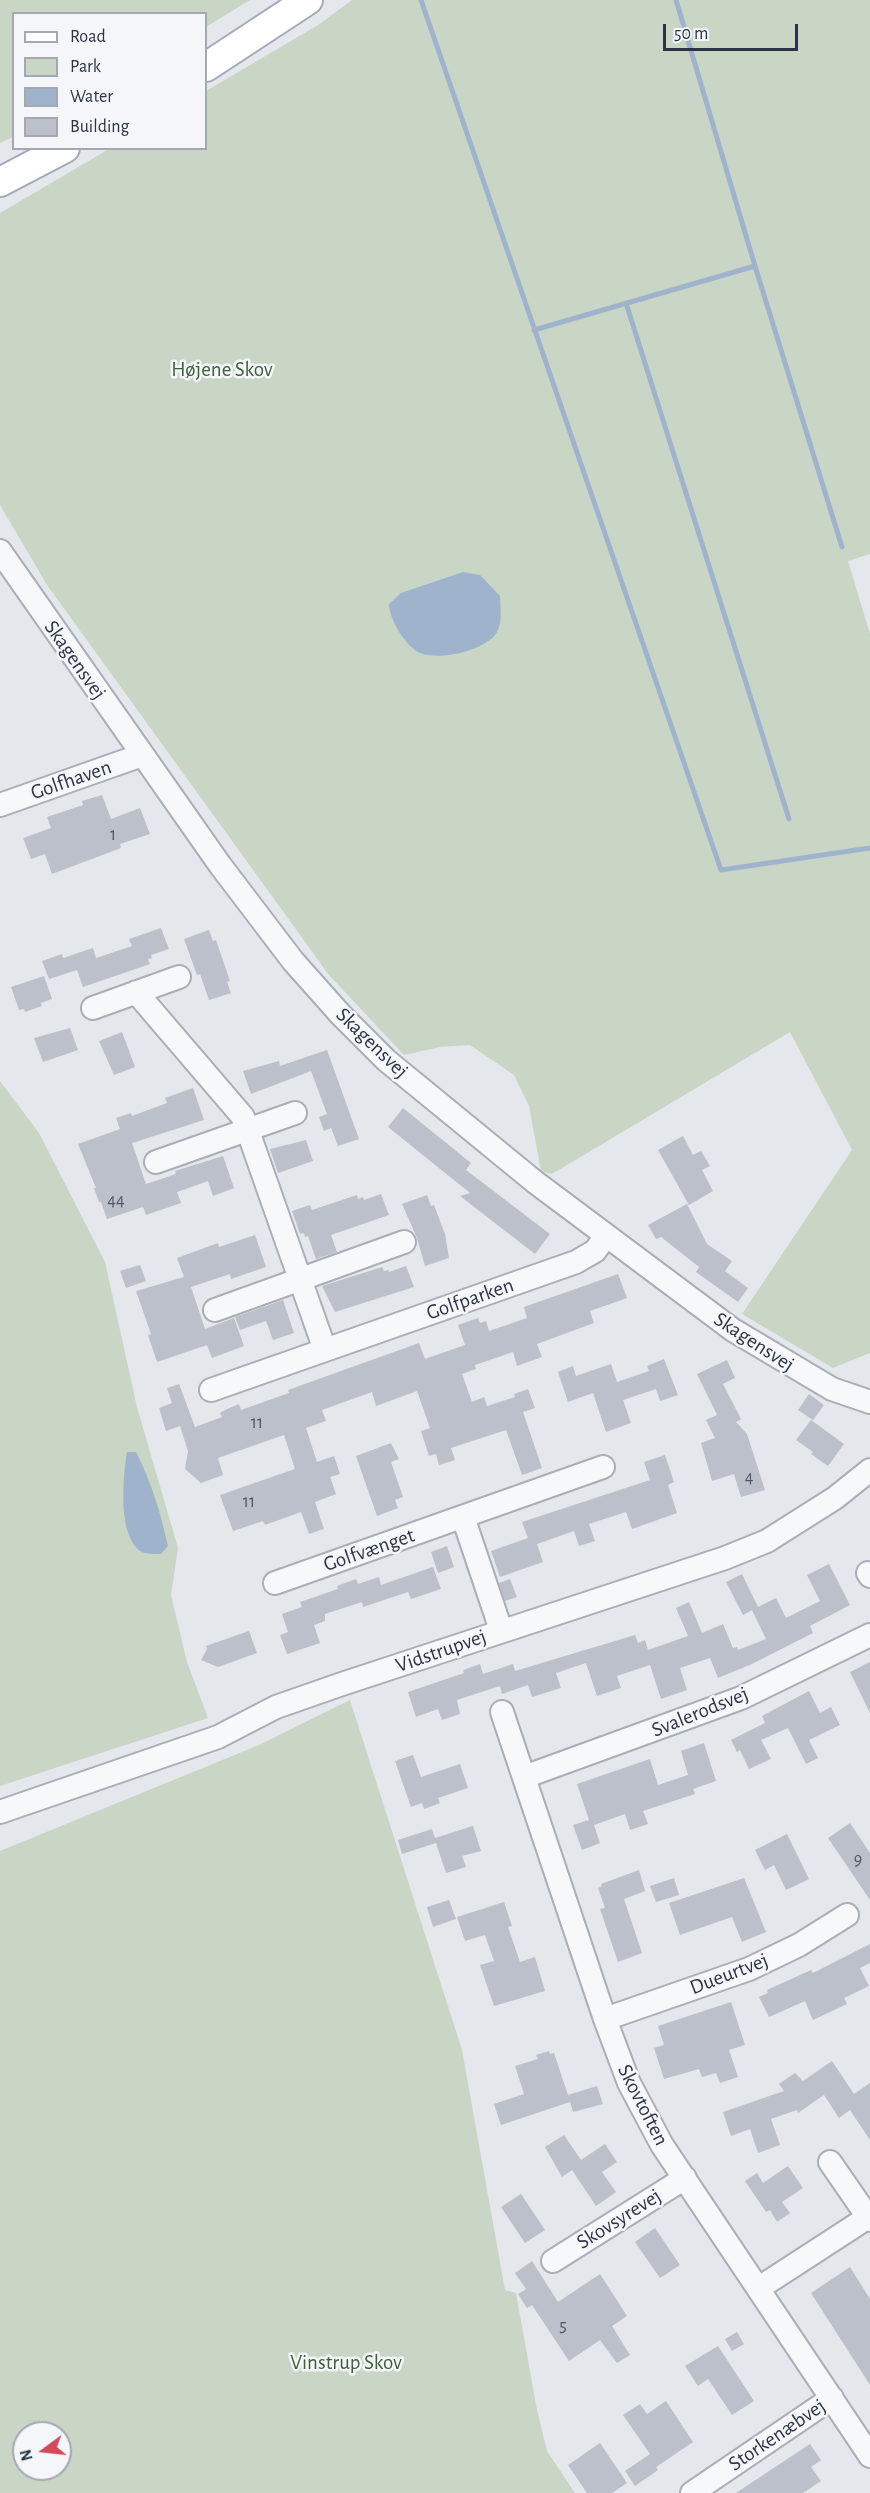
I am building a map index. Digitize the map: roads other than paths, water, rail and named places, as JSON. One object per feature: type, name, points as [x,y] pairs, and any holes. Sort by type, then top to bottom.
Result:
[{"type":"main road","points":[[207,66],[308,0]]},
{"type":"main road","points":[[0,183],[61,150]]},
{"type":"street","name":"Skagensvej","points":[[0,551],[210,851],[293,961],[340,1015],[386,1060],[535,1182],[726,1324],[802,1373],[832,1389],[870,1402]]},
{"type":"street","name":"Golfhaven","points":[[0,806],[142,755]]},
{"type":"street","points":[[93,1008],[179,977]]},
{"type":"street","points":[[136,992],[243,1117],[325,1350]]},
{"type":"street","points":[[156,1162],[295,1113]]},
{"type":"street","name":"Golfparken","points":[[211,1390],[576,1262],[588,1257],[606,1236]]},
{"type":"street","points":[[215,1310],[404,1242]]},
{"type":"street","name":"Golfvænget","points":[[275,1583],[603,1467]]},
{"type":"street","name":"Vidstrupvej","points":[[0,1812],[218,1737],[276,1707],[501,1630],[725,1558],[767,1541],[835,1498],[870,1470]]},
{"type":"street","points":[[463,1517],[501,1630]]},
{"type":"street","name":"Svalerodsvej","points":[[524,1777],[741,1698],[870,1635]]},
{"type":"street","name":"Skovtoften","points":[[502,1712],[605,2019],[629,2083],[662,2145],[870,2456]]},
{"type":"street","name":"Dueurtvej","points":[[605,2019],[749,1969],[799,1945],[847,1915]]},
{"type":"street","points":[[759,2288],[869,2218],[830,2162]]},
{"type":"street","name":"Skovsyrevej","points":[[553,2261],[685,2178]]},
{"type":"street","name":"Storkenæbvej","points":[[692,2493],[832,2398]]},
{"type":"water","points":[[463,572],[480,575],[500,596],[501,619],[497,632],[483,644],[461,653],[439,656],[420,653],[409,645],[399,632],[389,604],[401,593]]},
{"type":"water","points":[[127,1452],[136,1452],[155,1498],[168,1546],[161,1554],[142,1552],[134,1544],[129,1534],[125,1520],[123,1491]]},
{"type":"waterway","points":[[421,0],[721,870],[870,848]]},
{"type":"waterway","points":[[534,330],[755,266],[676,0]]},
{"type":"waterway","points":[[755,266],[842,547]]},
{"type":"waterway","points":[[626,303],[789,819]]},
{"type":"park label","name":"Højene Skov","points":[[222,370]]},
{"type":"park label","name":"Vinstrup Skov","points":[[346,2363]]}]
